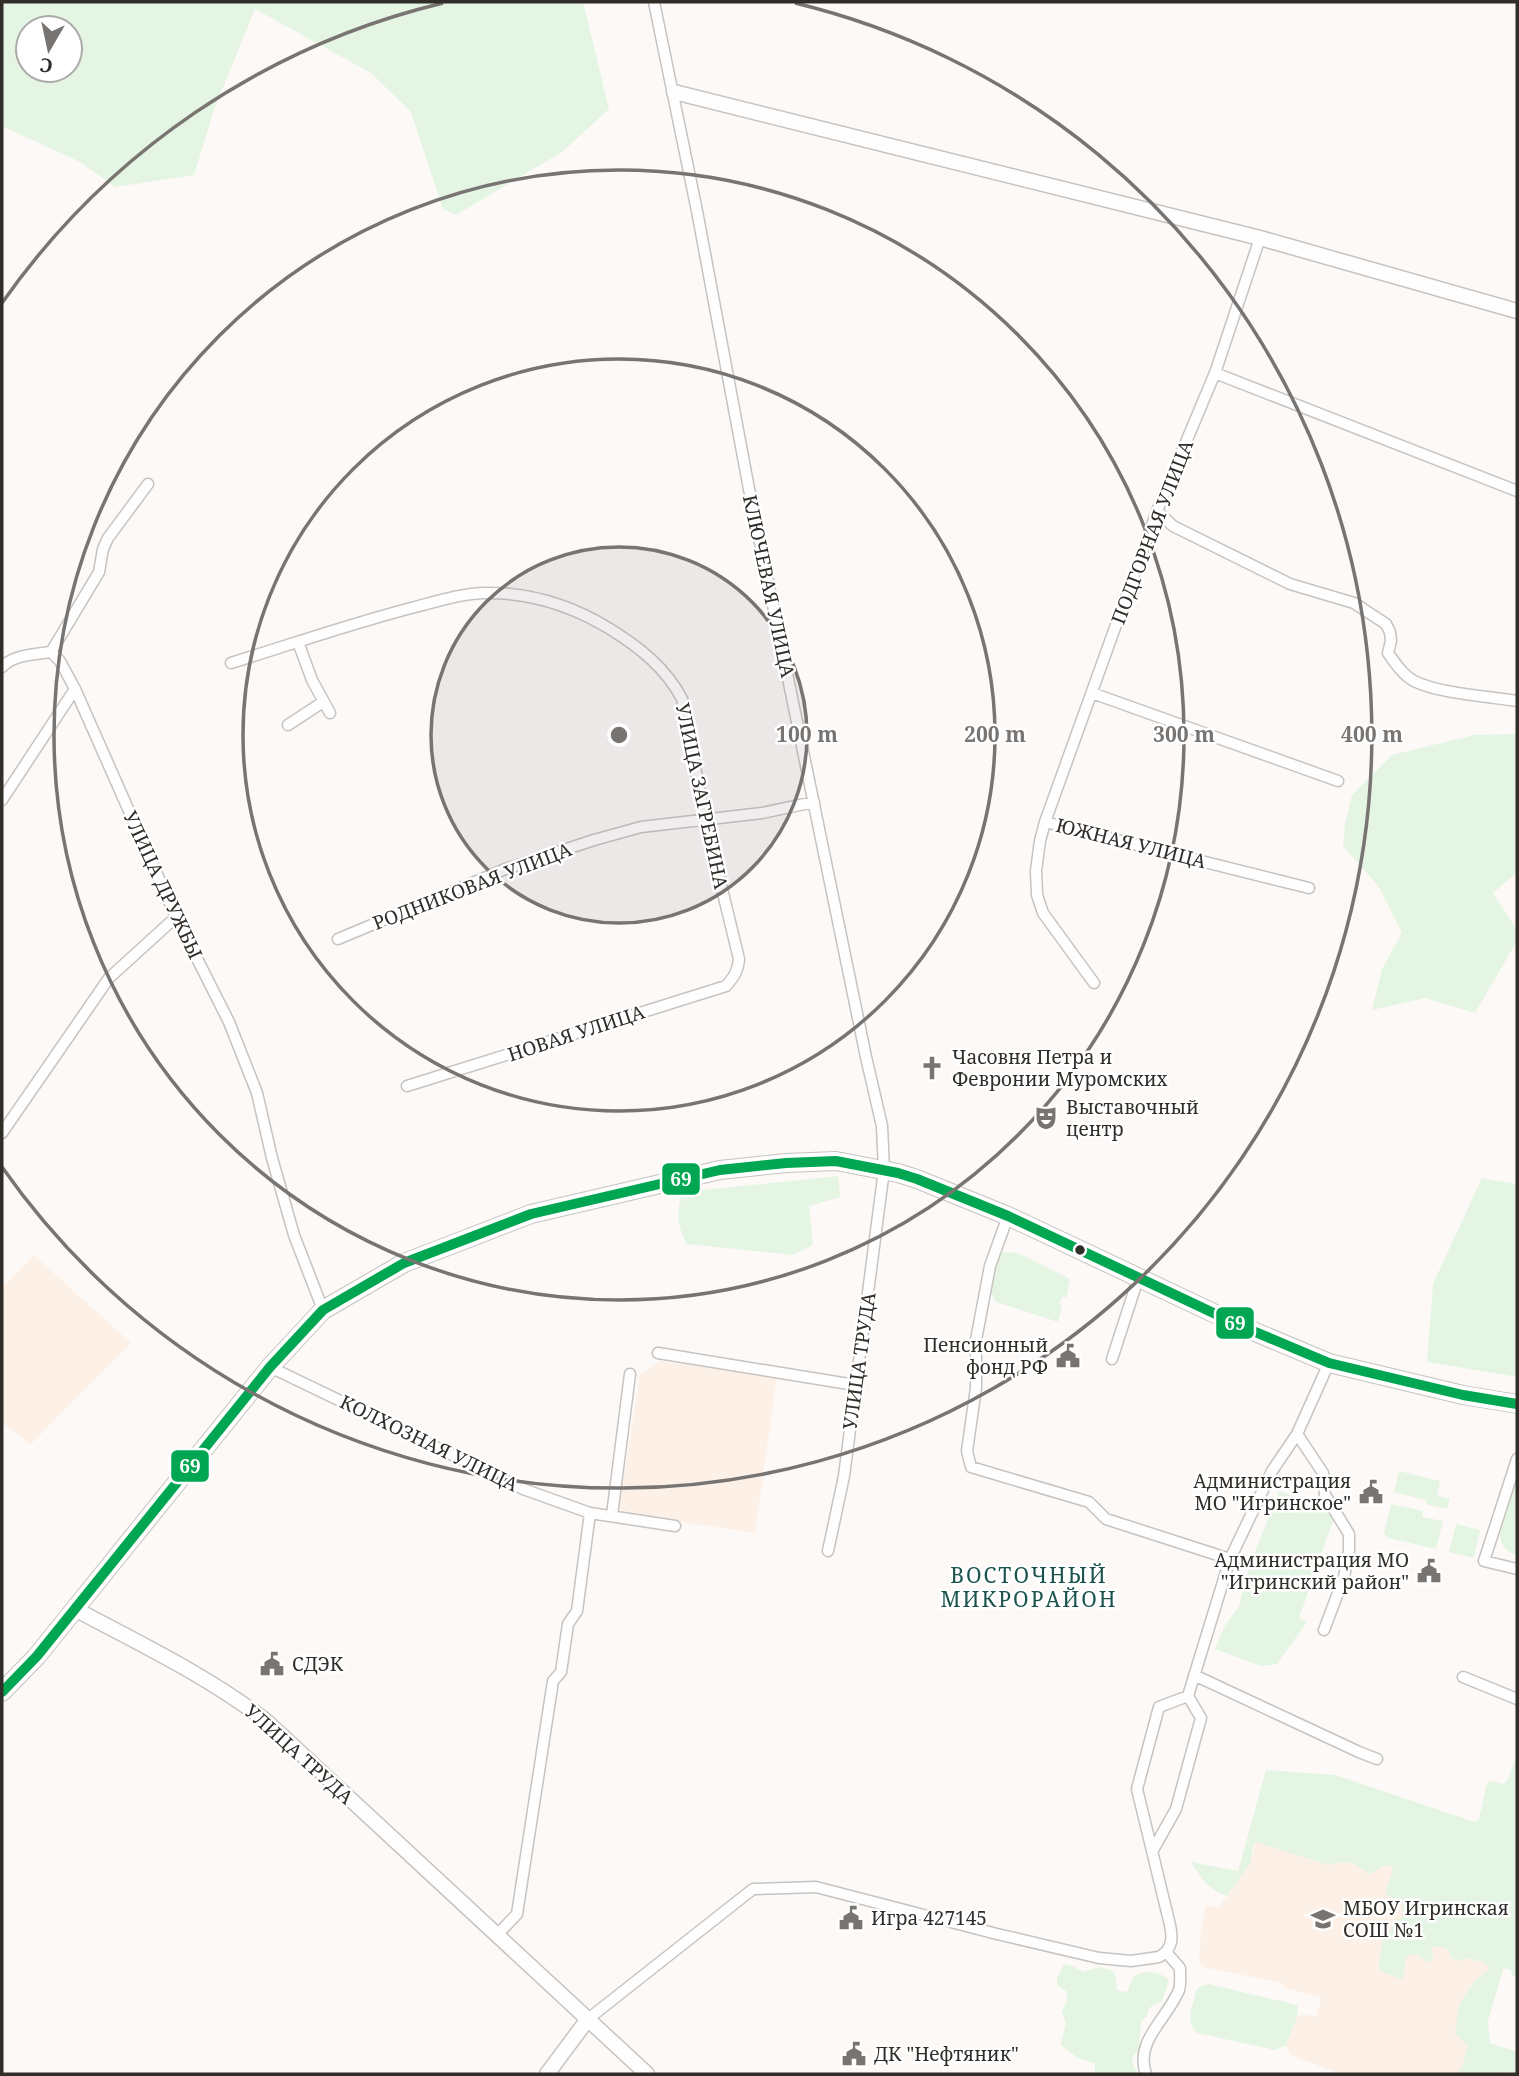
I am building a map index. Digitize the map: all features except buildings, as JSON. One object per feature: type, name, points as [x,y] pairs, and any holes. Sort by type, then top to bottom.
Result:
[{"type":"main road","points":[[2,1692],[37,1656],[270,1367],[323,1310],[404,1262],[531,1214],[720,1170],[836,1161],[917,1178],[1008,1216],[1138,1279],[1329,1363],[1517,1405]]},
{"type":"street","name":"КЛЮЧЕВАЯ УЛИЦА","points":[[654,2],[674,92],[749,489],[883,1126],[884,1170]]},
{"type":"street","points":[[674,92],[1260,237],[1517,310]]},
{"type":"street","name":"ПОДГОРНАЯ УЛИЦА","points":[[1045,822],[1157,511],[1215,373],[1260,237]]},
{"type":"street","points":[[1215,373],[1517,491]]},
{"type":"street","points":[[2,667],[18,658],[51,652],[99,572],[108,538],[148,484]]},
{"type":"street","points":[[1157,511],[1172,526],[1196,538],[1290,584],[1354,603],[1386,624],[1391,632],[1388,653],[1400,670],[1413,680],[1437,688],[1517,701]]},
{"type":"street","name":"УЛИЦА ЗАГРЕБИНА","points":[[231,663],[382,615],[467,594],[516,594],[544,600],[571,608],[627,639],[673,681],[682,699],[738,969]]},
{"type":"street","points":[[298,642],[330,713]]},
{"type":"street","name":"УЛИЦА ДРУЖБЫ","points":[[51,652],[60,661],[75,689],[176,917],[229,1022],[257,1093],[294,1235],[323,1310]]},
{"type":"street","points":[[2,800],[75,689]]},
{"type":"street","points":[[1092,693],[1338,781]]},
{"type":"street","points":[[288,725],[323,702]]},
{"type":"street","name":"РОДНИКОВАЯ УЛИЦА","points":[[338,939],[503,870],[594,840],[641,827],[762,813],[814,802]]},
{"type":"street","name":"ЮЖНАЯ УЛИЦА","points":[[1094,983],[1042,914],[1037,895],[1036,871],[1045,822],[1309,888]]},
{"type":"street","points":[[2,1133],[109,978],[176,917]]},
{"type":"street","name":"НОВАЯ УЛИЦА","points":[[407,1086],[726,986],[738,969]]},
{"type":"street","name":"УЛИЦА ТРУДА","points":[[828,1551],[844,1476],[884,1170]]},
{"type":"street","points":[[1008,1216],[990,1266],[976,1340],[976,1388],[967,1451],[971,1467],[1089,1502],[1106,1519],[1230,1559]]},
{"type":"street","points":[[1112,1359],[1138,1279]]},
{"type":"street","points":[[658,1353],[855,1385]]},
{"type":"street","points":[[1153,1850],[1176,1809],[1201,1718],[1188,1696],[1230,1559],[1272,1471],[1297,1434],[1329,1363]]},
{"type":"street","name":"КОЛХОЗНАЯ УЛИЦА","points":[[270,1367],[523,1489],[590,1513],[675,1526]]},
{"type":"street","points":[[612,1515],[630,1374]]},
{"type":"street","points":[[1297,1434],[1323,1473],[1325,1495],[1349,1534],[1344,1577],[1324,1630]]},
{"type":"street","points":[[1517,1459],[1484,1561],[1517,1569]]},
{"type":"street","points":[[497,1935],[517,1914],[553,1681],[561,1672],[568,1624],[577,1611],[590,1513]]},
{"type":"street","name":"УЛИЦА ТРУДА","points":[[75,1609],[170,1659],[243,1703],[275,1728],[647,2074]]},
{"type":"street","points":[[1194,1675],[1377,1759]]},
{"type":"street","points":[[1463,1677],[1517,1699]]},
{"type":"street","points":[[547,2074],[588,2019],[754,1889],[816,1887],[1099,1958],[1131,1961],[1159,1957],[1171,1946],[1172,1938],[1137,1789],[1159,1707],[1188,1696]]},
{"type":"street","points":[[1146,2074],[1143,2062],[1146,2044],[1179,1989],[1181,1968],[1166,1952]]},
{"type":"shaded area","points":[[34,1255],[131,1343],[30,1445],[2,1422],[2,1287]]},
{"type":"shaded area","points":[[660,1361],[777,1377],[755,1533],[628,1514],[619,1508],[640,1375]]},
{"type":"shaded area","name":"МБОУ Игринская СОШ №1","points":[[1272,1770],[1327,1794],[1505,1962],[1481,2046],[1517,2074],[1342,2074],[1291,2056],[1286,2045],[1297,2017],[1302,2014],[1317,2017],[1321,1997],[1284,1988],[1282,1983],[1203,1967],[1199,1962],[1206,1905],[1219,1907],[1251,1862]]},
{"type":"green space","points":[[2,2],[583,2],[609,109],[562,152],[456,215],[443,209],[411,112],[371,73],[255,9],[215,107],[194,175],[115,187],[80,162],[2,126]]},
{"type":"green space","points":[[1517,734],[1517,872],[1493,893],[1517,930],[1517,941],[1475,1013],[1425,998],[1372,1010],[1382,969],[1402,933],[1379,887],[1343,846],[1352,795],[1392,755],[1474,735]]},
{"type":"green space","points":[[838,1176],[840,1197],[809,1206],[813,1245],[793,1255],[687,1244],[681,1232],[679,1204],[684,1192]]},
{"type":"green space","points":[[1482,1178],[1517,1184],[1517,1377],[1427,1362],[1433,1284]]},
{"type":"green space","points":[[1003,1252],[1018,1253],[1070,1279],[1066,1298],[1062,1297],[1059,1304],[1062,1306],[1058,1322],[996,1302],[991,1292],[991,1282]]},
{"type":"green space","points":[[1399,1471],[1440,1481],[1437,1496],[1450,1499],[1447,1509],[1426,1504],[1426,1500],[1394,1492]]},
{"type":"green space","points":[[1517,1478],[1517,1555],[1507,1550],[1500,1533],[1501,1522]]},
{"type":"green space","points":[[1279,1491],[1320,1506],[1334,1519],[1299,1618],[1307,1622],[1277,1664],[1261,1666],[1215,1649],[1224,1627],[1239,1606],[1244,1584]]},
{"type":"green space","points":[[1391,1504],[1423,1511],[1422,1517],[1443,1521],[1436,1549],[1388,1538],[1384,1533]]},
{"type":"green space","points":[[1456,1524],[1480,1530],[1474,1558],[1449,1552]]},
{"type":"green space","points":[[1517,1755],[1517,1978],[1509,1969],[1503,1969],[1488,2021],[1490,2043],[1517,2052],[1517,2074],[1455,2074],[1462,2067],[1468,2046],[1455,2033],[1458,2010],[1470,1987],[1489,1970],[1489,1966],[1483,1961],[1454,1959],[1449,1950],[1438,1946],[1432,1948],[1434,1958],[1430,1962],[1416,1955],[1406,1958],[1404,1977],[1401,1979],[1378,1968],[1383,1939],[1393,1923],[1402,1917],[1403,1912],[1400,1902],[1386,1894],[1393,1869],[1390,1866],[1384,1866],[1370,1874],[1354,1864],[1344,1862],[1328,1865],[1256,1842],[1251,1862],[1227,1896],[1206,1883],[1191,1862],[1238,1871],[1266,1770],[1335,1775],[1475,1822],[1479,1819],[1487,1783],[1490,1781],[1503,1784],[1507,1781]]},
{"type":"green space","points":[[1064,1964],[1083,1972],[1099,1967],[1112,1970],[1117,1990],[1124,1992],[1128,1991],[1132,1979],[1140,1973],[1156,1973],[1169,1981],[1162,2001],[1149,2008],[1147,2016],[1141,2022],[1139,2050],[1132,2057],[1134,2068],[1139,2074],[1095,2074],[1095,2063],[1079,2059],[1061,2045],[1066,2023],[1062,2012],[1067,2001],[1066,1991],[1057,1985],[1057,1977]]},
{"type":"green space","points":[[1208,1984],[1298,2005],[1297,2017],[1286,2045],[1275,2050],[1197,2033],[1191,2023],[1192,2008],[1196,1991]]},
{"type":"transit line","name":"69","points":[[2,1692],[37,1656],[270,1367],[323,1310],[404,1263],[531,1214],[720,1170],[836,1161],[898,1173],[1008,1216],[1241,1326],[1329,1363],[1463,1395],[1517,1404]]},
{"type":"place","name":"Часовня Петра и Февронии Муромских","points":[[932,1068]]},
{"type":"place","name":"Выставочный центр","points":[[1046,1118]]},
{"type":"place","name":"Пенсионный фонд РФ","points":[[1068,1356]]},
{"type":"place","name":"Администрация МО \"Игринское\"","points":[[1371,1492]]},
{"type":"place","name":"Администрация МО \"Игринский район\"","points":[[1429,1571]]},
{"type":"place","name":"СДЭК","points":[[272,1664]]},
{"type":"place","name":"Игра 427145","points":[[851,1918]]},
{"type":"place","name":"МБОУ Игринская СОШ №1","points":[[1323,1919]]},
{"type":"place","name":"ДК \"Нефтяник\"","points":[[854,2054]]},
{"type":"district","name":"ВОСТОЧНЫЙ МИКРОРАЙОН","points":[[1029,1587]]}]
